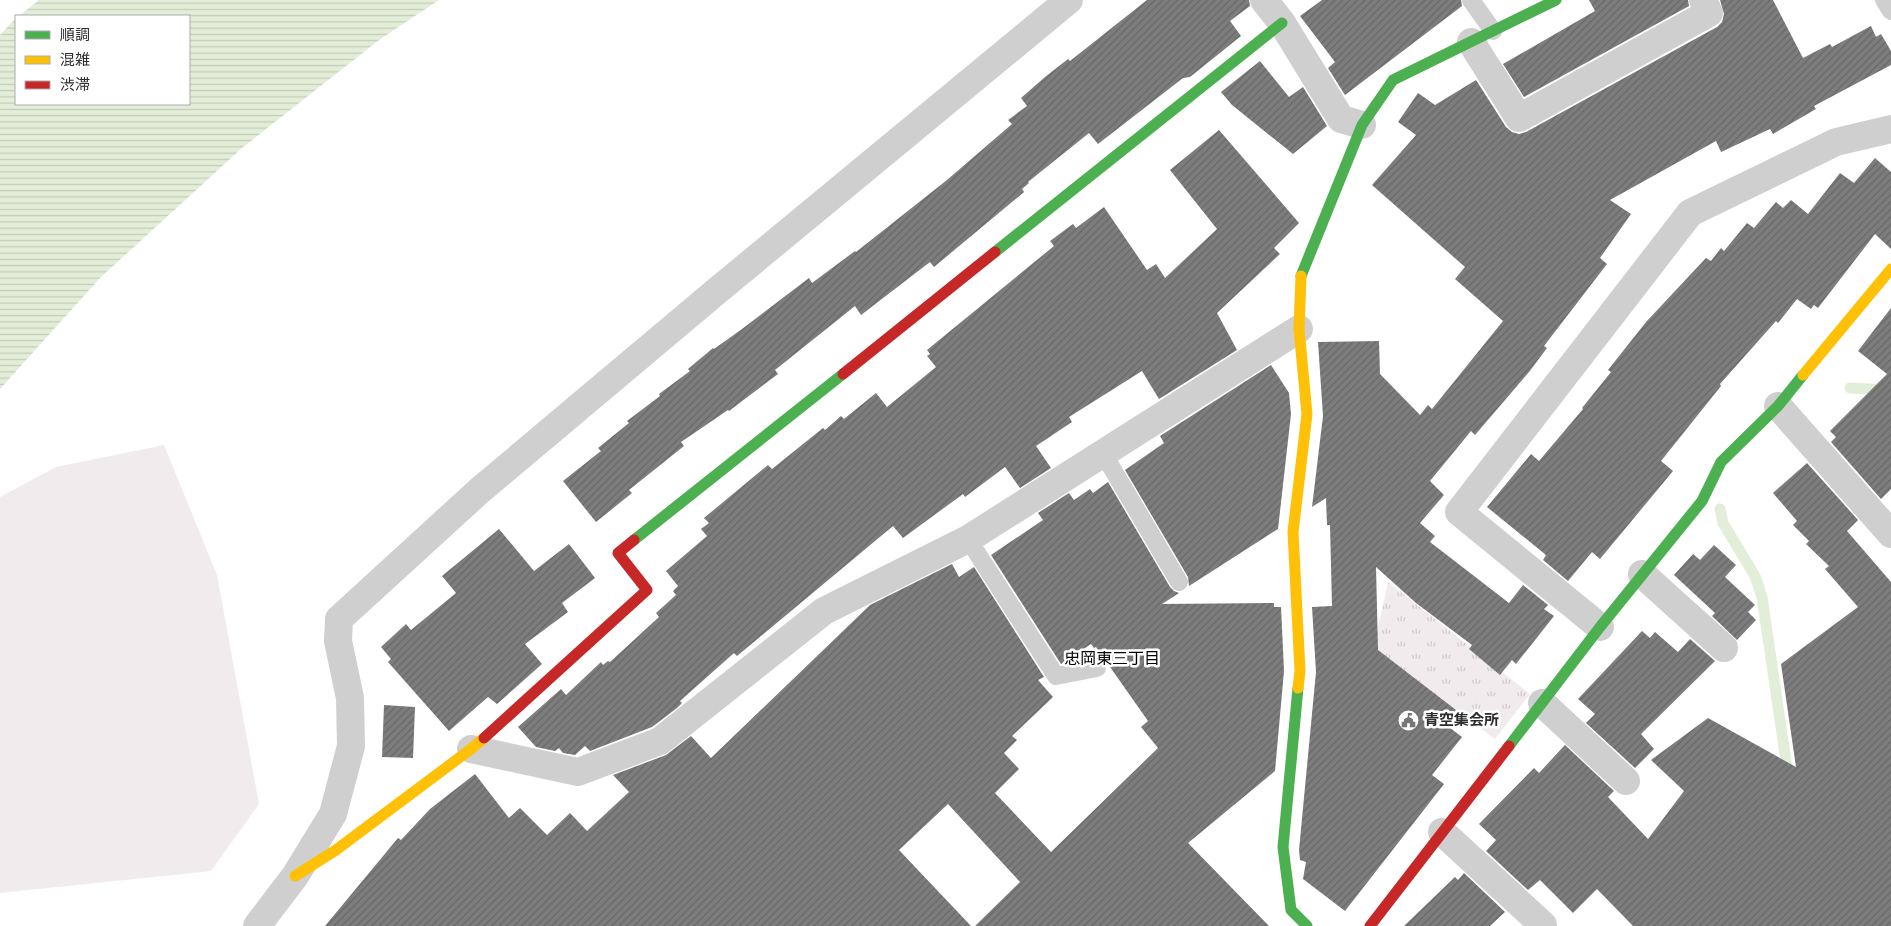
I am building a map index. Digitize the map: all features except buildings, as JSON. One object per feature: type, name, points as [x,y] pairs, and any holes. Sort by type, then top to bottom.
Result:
[{"type":"street","points":[[257,926],[295,876],[333,814],[351,746],[350,698],[338,642],[339,619],[479,490],[1070,0]]},
{"type":"street","points":[[1264,0],[1282,23],[1341,119],[1362,125]]},
{"type":"street","points":[[1307,926],[1291,910],[1283,848],[1300,671],[1293,532],[1306,414],[1299,329],[1300,278],[1362,125],[1393,80],[1556,0]]},
{"type":"street","points":[[1482,36],[1519,118],[1709,13],[1703,0]]},
{"type":"street","points":[[295,876],[336,850],[471,749],[647,590],[618,553],[1282,23]]},
{"type":"street","points":[[1600,627],[1459,512],[1690,213],[1836,142],[1891,129]]},
{"type":"street","points":[[1370,926],[1600,627],[1702,501],[1721,462],[1778,406],[1891,269]]},
{"type":"street","points":[[471,749],[578,772],[660,740],[824,611],[968,539],[1299,329]]},
{"type":"street","points":[[1778,406],[1891,534]]},
{"type":"street","points":[[1642,574],[1724,648]]},
{"type":"street","points":[[1542,703],[1626,781]]},
{"type":"street","points":[[1442,832],[1543,925]]},
{"type":"lane","points":[[1471,0],[1482,36]]},
{"type":"lane","points":[[1884,0],[1891,11]]},
{"type":"lane","points":[[1103,453],[1179,582]]},
{"type":"lane","points":[[968,539],[1056,676],[1097,668]]},
{"type":"green space","points":[[164,445],[217,575],[259,804],[211,871],[0,893],[0,497],[56,467]]},
{"type":"green space","points":[[1388,582],[1530,694],[1495,739],[1373,650]]},
{"type":"shaded area","points":[[39,0],[439,0],[379,40],[242,148],[100,278],[0,389],[0,35],[15,19],[15,105],[190,105],[190,15],[20,15]]},
{"type":"waterway","points":[[1850,388],[1891,390]]},
{"type":"waterway","points":[[1720,509],[1723,523],[1755,576],[1762,597],[1788,775]]},
{"type":"traffic: fast","points":[[1301,276],[1362,125],[1393,80],[1556,0]]},
{"type":"traffic: fast","points":[[995,252],[1282,23]]},
{"type":"traffic: fast","points":[[634,540],[843,374]]},
{"type":"traffic: fast","points":[[1509,746],[1600,627],[1702,501],[1721,462],[1778,406],[1803,375]]},
{"type":"traffic: fast","points":[[1298,688],[1283,847],[1291,910],[1307,926]]},
{"type":"traffic: slow","points":[[1803,375],[1891,269]]},
{"type":"traffic: slow","points":[[1298,688],[1300,671],[1293,532],[1307,414],[1299,329],[1301,276]]},
{"type":"traffic: slow","points":[[295,876],[336,850],[484,738]]},
{"type":"traffic: jam","points":[[843,374],[995,252]]},
{"type":"traffic: jam","points":[[484,738],[647,590],[618,553],[634,540]]},
{"type":"traffic: jam","points":[[1370,926],[1509,746]]},
{"type":"place","name":"青空集会所","points":[[1408,720]]},
{"type":"district","name":"忠岡東三丁目","points":[[1112,658]]}]
